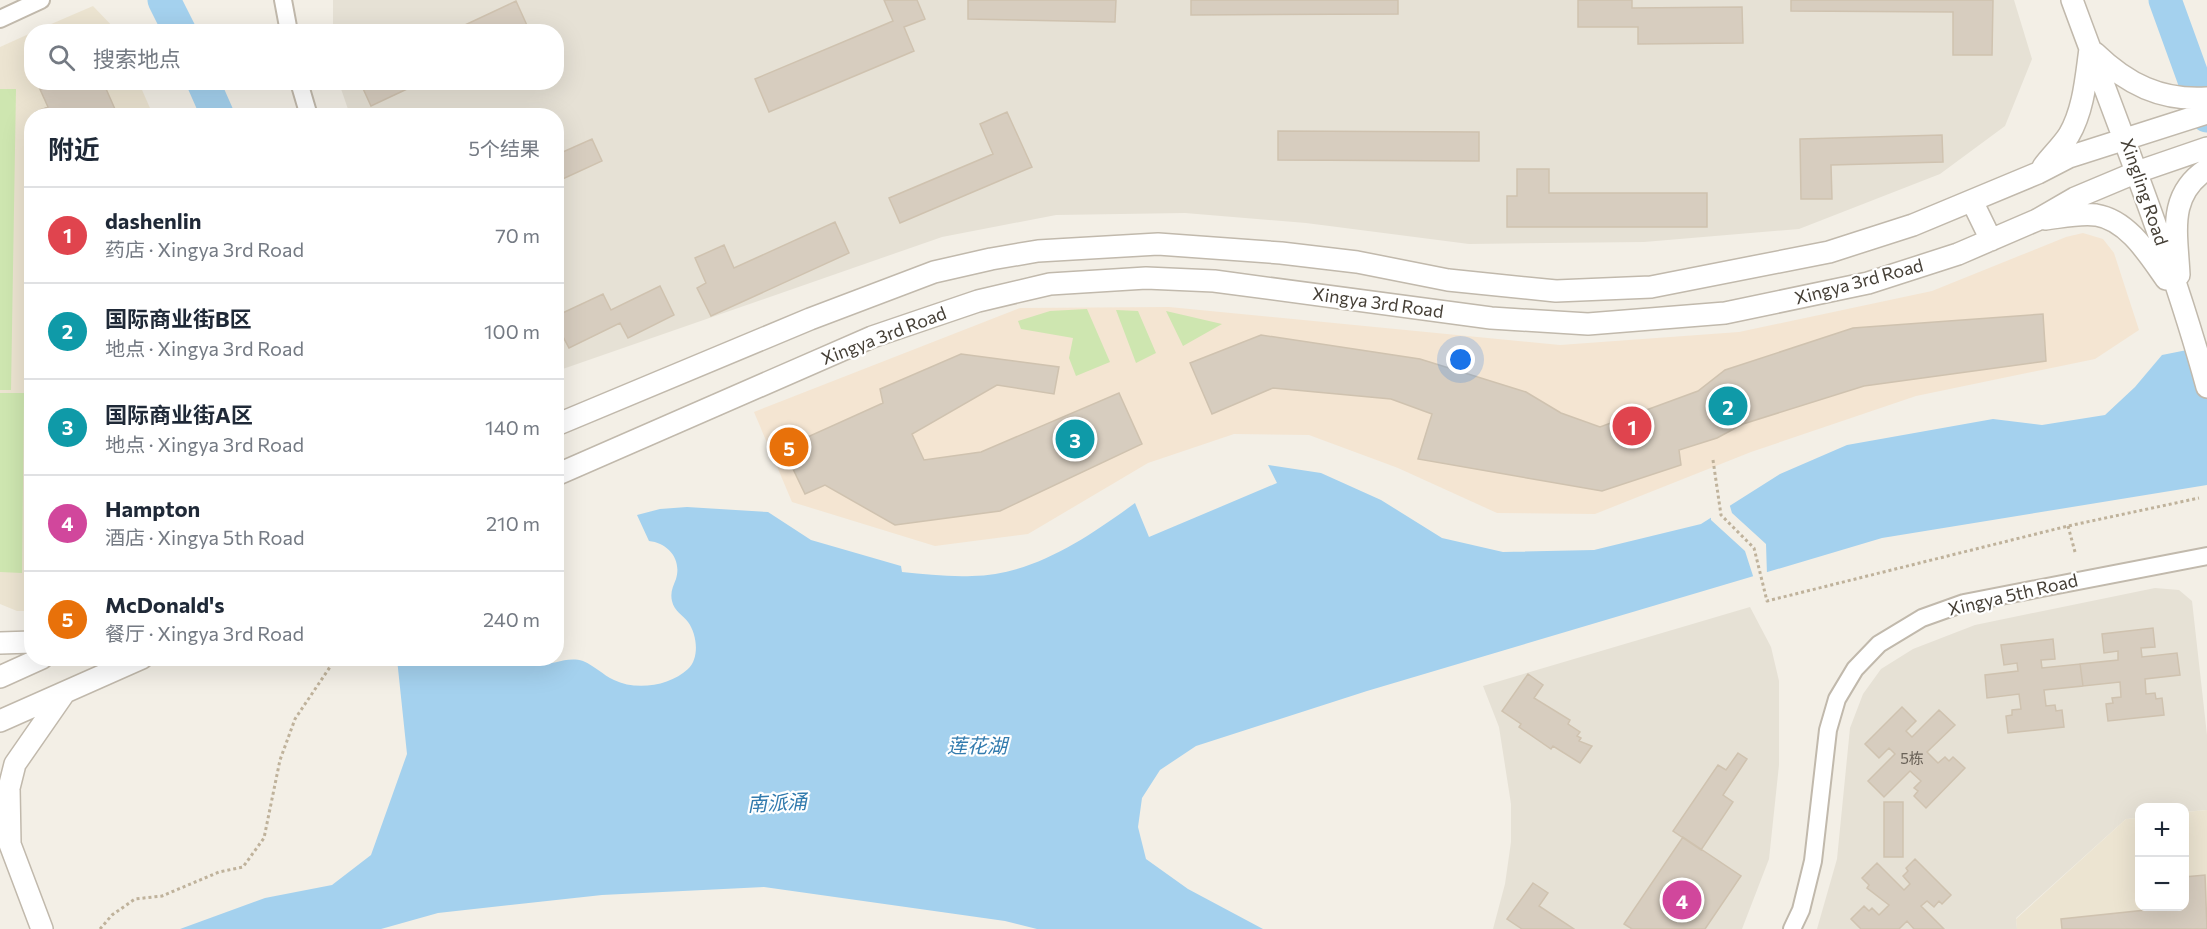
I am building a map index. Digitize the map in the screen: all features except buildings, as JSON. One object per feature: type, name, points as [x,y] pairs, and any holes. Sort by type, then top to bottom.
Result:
[{"type":"street","points":[[0,19],[41,0]]},
{"type":"street","points":[[283,0],[288,24]]},
{"type":"street","name":"Xingling Road","points":[[2073,0],[2126,138],[2181,299],[2207,387]]},
{"type":"street","points":[[2090,48],[2113,70],[2135,85],[2165,96],[2207,98]]},
{"type":"street","points":[[2038,173],[2069,135],[2074,123],[2083,94],[2090,48]]},
{"type":"street","points":[[301,90],[307,108]]},
{"type":"street","name":"Xingya 3rd Road","points":[[564,422],[810,319],[934,273],[1038,251],[1158,244],[1226,247],[1357,262],[1448,280],[1556,291],[1651,287],[1829,252],[1913,225],[2038,173],[2068,157],[2207,113]]},
{"type":"street","name":"Xingya 3rd Road","points":[[564,472],[872,338],[978,301],[1050,284],[1146,278],[1214,281],[1491,318],[1588,324],[1725,313],[1868,283],[1958,254],[2037,220],[2075,198],[2137,172],[2207,148]]},
{"type":"street","points":[[2181,299],[2176,225],[2178,206],[2193,178],[2207,169]]},
{"type":"street","points":[[1972,201],[1991,240]]},
{"type":"street","points":[[2037,220],[2083,214],[2107,219],[2130,232],[2181,299]]},
{"type":"street","name":"Xingya 5th Road","points":[[1792,929],[1801,910],[1813,861],[1828,730],[1837,699],[1855,669],[1879,644],[1922,618],[1964,603],[2207,556]]},
{"type":"street","points":[[0,643],[24,642]]},
{"type":"street","points":[[0,677],[24,666]]},
{"type":"street","points":[[0,721],[123,666]]},
{"type":"street","points":[[10,843],[9,788],[15,764],[65,692]]},
{"type":"street","points":[[0,816],[42,929]]},
{"type":"path","points":[[1713,460],[1721,515],[1754,548],[1767,601],[2068,526],[2199,498]]},
{"type":"path","points":[[2068,526],[2075,552]]},
{"type":"path","points":[[100,929],[112,915],[135,899],[162,896],[219,872],[243,867],[264,838],[280,760],[295,719],[331,666]]},
{"type":"shaded area","points":[[333,0],[2014,0],[2032,59],[2005,126],[1940,174],[1799,229],[1644,242],[1469,244],[1306,223],[1185,213],[1056,215],[942,237],[564,369],[564,108],[348,108],[341,90],[564,90],[564,24],[333,24]]},
{"type":"shaded area","points":[[93,6],[110,24],[51,24]]},
{"type":"shaded area","points":[[24,36],[24,90],[142,90],[150,108],[24,108],[24,611],[17,611],[0,604],[0,47]]},
{"type":"shaded area","points":[[2083,233],[2103,239],[2114,253],[2139,330],[2095,359],[1916,396],[1751,452],[1595,514],[1497,513],[1398,468],[1309,435],[1234,434],[1148,463],[1028,534],[935,546],[792,502],[754,412],[1020,308],[1169,307],[1560,345],[1739,332],[1932,291],[2066,237]]},
{"type":"shaded area","points":[[2155,588],[2179,590],[2192,601],[2207,735],[2207,810],[2189,812],[2189,803],[2135,803],[2135,818],[2126,819],[2016,918],[2017,929],[1817,929],[1837,859],[1850,728],[1863,694],[1881,669],[1913,649],[1975,625]]},
{"type":"shaded area","points":[[1750,607],[1771,647],[1779,681],[1779,765],[1769,859],[1742,929],[1493,929],[1505,884],[1511,842],[1511,804],[1499,727],[1483,686]]},
{"type":"shaded area","points":[[2207,810],[2207,929],[2017,929],[2016,919],[2126,819],[2135,818],[2135,911],[2189,911],[2189,812]]},
{"type":"green space","points":[[0,89],[16,89],[11,390],[0,390]]},
{"type":"green space","points":[[1087,309],[1110,362],[1076,376],[1069,358],[1073,338],[1021,329],[1018,321],[1050,311]]},
{"type":"green space","points":[[1116,310],[1138,311],[1156,353],[1136,363]]},
{"type":"green space","points":[[1166,311],[1222,324],[1183,346]]},
{"type":"green space","points":[[0,393],[24,393],[22,573],[0,572]]},
{"type":"water","name":"莲花湖","points":[[2207,346],[2207,485],[1882,538],[1367,691],[1196,746],[1160,770],[1142,798],[1138,827],[1146,859],[1188,889],[1263,929],[1037,929],[1005,921],[764,887],[602,895],[438,913],[381,929],[180,929],[265,898],[332,885],[371,855],[407,754],[398,666],[564,666],[564,661],[575,660],[587,663],[614,680],[642,686],[662,683],[681,675],[688,669],[694,659],[696,646],[691,627],[672,601],[677,565],[672,553],[662,545],[649,541],[637,515],[660,509],[687,507],[768,512],[811,540],[901,566],[902,572],[972,576],[995,574],[1038,562],[1098,529],[1135,503],[1149,537],[1277,483],[1268,465],[1321,473],[1381,500],[1442,538],[1503,552],[1594,550],[1701,524],[1780,474],[1847,445],[1993,419],[2042,425],[2105,415],[2135,387],[2162,355]]},
{"type":"pier","points":[[1729,503],[1732,513],[1766,544],[1767,575],[1754,579],[1745,551],[1711,520],[1711,514]]},
{"type":"waterway","name":"南派涌","points":[[164,0],[176,24]]},
{"type":"waterway","points":[[2165,0],[2207,116]]},
{"type":"waterway","name":"南派涌","points":[[207,90],[214,108]]},
{"type":"place","name":"国际商业街B区","points":[[1728,406]]},
{"type":"place","name":"dashenlin","points":[[1632,426]]},
{"type":"place","name":"国际商业街A区","points":[[1075,439]]},
{"type":"place","name":"McDonald's","points":[[789,447]]},
{"type":"place","name":"Hampton","points":[[1682,900]]}]
